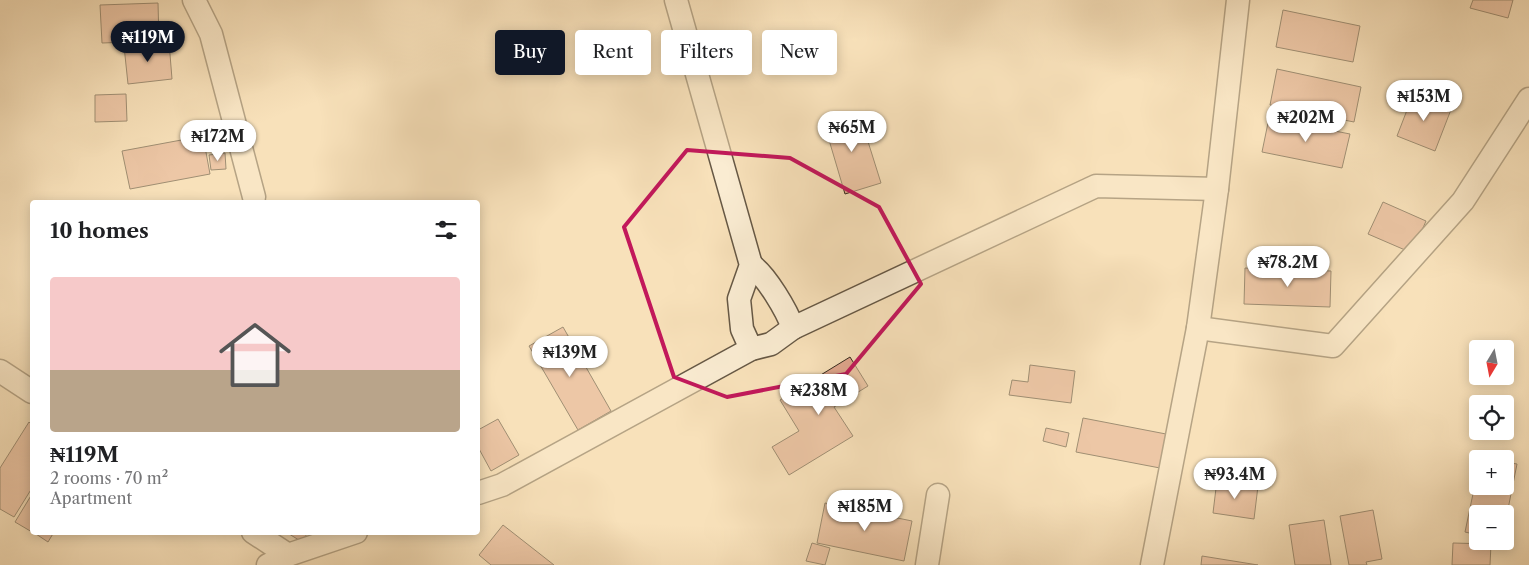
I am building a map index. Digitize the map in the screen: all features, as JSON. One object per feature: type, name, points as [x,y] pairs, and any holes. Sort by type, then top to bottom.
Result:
[{"type":"street","points":[[194,0],[211,34],[254,197]]},
{"type":"street","points":[[676,0],[751,265],[739,299],[742,329],[751,349]]},
{"type":"street","points":[[1152,565],[1198,328],[1217,189],[1238,0]]},
{"type":"street","points":[[1198,328],[1333,346],[1462,201],[1529,99]]},
{"type":"street","points":[[480,492],[502,485],[751,349],[771,344],[793,328],[1096,186],[1217,189]]},
{"type":"street","points":[[751,265],[759,270],[793,328]]},
{"type":"street","points":[[0,371],[30,391]]},
{"type":"street","points":[[927,565],[938,495]]},
{"type":"street","points":[[258,535],[288,555]]},
{"type":"street","points":[[268,565],[288,555],[347,535]]},
{"type":"highlighted area","points":[[687,150],[790,158],[879,207],[921,284],[846,374],[727,397],[674,377],[624,227]]},
{"type":"building","points":[[1473,0],[1513,0],[1508,18],[1470,8]]},
{"type":"building","points":[[158,3],[159,41],[102,43],[100,5]]},
{"type":"building","points":[[1283,10],[1360,26],[1353,62],[1276,47]]},
{"type":"building","points":[[169,42],[172,79],[128,84],[124,46]]},
{"type":"building","points":[[1277,69],[1361,87],[1354,122],[1270,105]]},
{"type":"building","points":[[1414,92],[1452,107],[1435,151],[1397,136]]},
{"type":"building","points":[[126,94],[127,121],[95,122],[95,95]]},
{"type":"building","points":[[859,113],[881,183],[845,194],[824,123]]},
{"type":"building","points":[[1269,118],[1350,134],[1342,168],[1262,152]]},
{"type":"building","points":[[203,136],[210,174],[130,189],[122,151]]},
{"type":"building","points":[[225,153],[226,169],[211,170],[209,155]]},
{"type":"building","points":[[1383,202],[1426,221],[1412,253],[1368,234]]},
{"type":"building","points":[[1245,268],[1331,271],[1330,307],[1244,304]]},
{"type":"building","points":[[563,327],[611,411],[578,430],[529,346]]},
{"type":"building","points":[[850,357],[868,386],[834,407],[853,436],[789,475],[772,447],[799,431],[780,400]]},
{"type":"building","points":[[1030,365],[1075,371],[1071,403],[1009,395],[1012,380],[1028,382]]},
{"type":"building","points":[[1083,418],[1166,434],[1160,468],[1076,452]]},
{"type":"building","points":[[498,419],[519,455],[491,471],[480,451],[480,429]]},
{"type":"building","points":[[29,422],[30,491],[14,517],[0,509],[0,468]]},
{"type":"building","points":[[1046,428],[1069,433],[1066,447],[1043,441]]},
{"type":"building","points":[[1514,464],[1517,464],[1514,479]]},
{"type":"building","points":[[1217,480],[1258,486],[1254,519],[1213,513]]},
{"type":"building","points":[[1473,495],[1511,495],[1509,505],[1471,505]]},
{"type":"building","points":[[30,497],[30,531],[15,522]]},
{"type":"building","points":[[825,503],[912,521],[904,561],[817,543]]},
{"type":"building","points":[[1373,510],[1382,559],[1366,562],[1367,565],[1349,565],[1340,516]]},
{"type":"building","points":[[1469,513],[1469,533],[1465,532]]},
{"type":"building","points":[[1324,520],[1331,565],[1295,565],[1289,525]]},
{"type":"building","points":[[503,525],[554,565],[491,565],[479,555]]},
{"type":"building","points":[[38,535],[52,535],[48,542]]},
{"type":"building","points":[[291,535],[306,535],[302,542]]},
{"type":"building","points":[[812,543],[830,548],[825,565],[806,561]]},
{"type":"building","points":[[1453,543],[1469,543],[1469,550],[1491,550],[1490,565],[1452,565]]},
{"type":"building","points":[[1202,556],[1258,565],[1201,565]]}]
